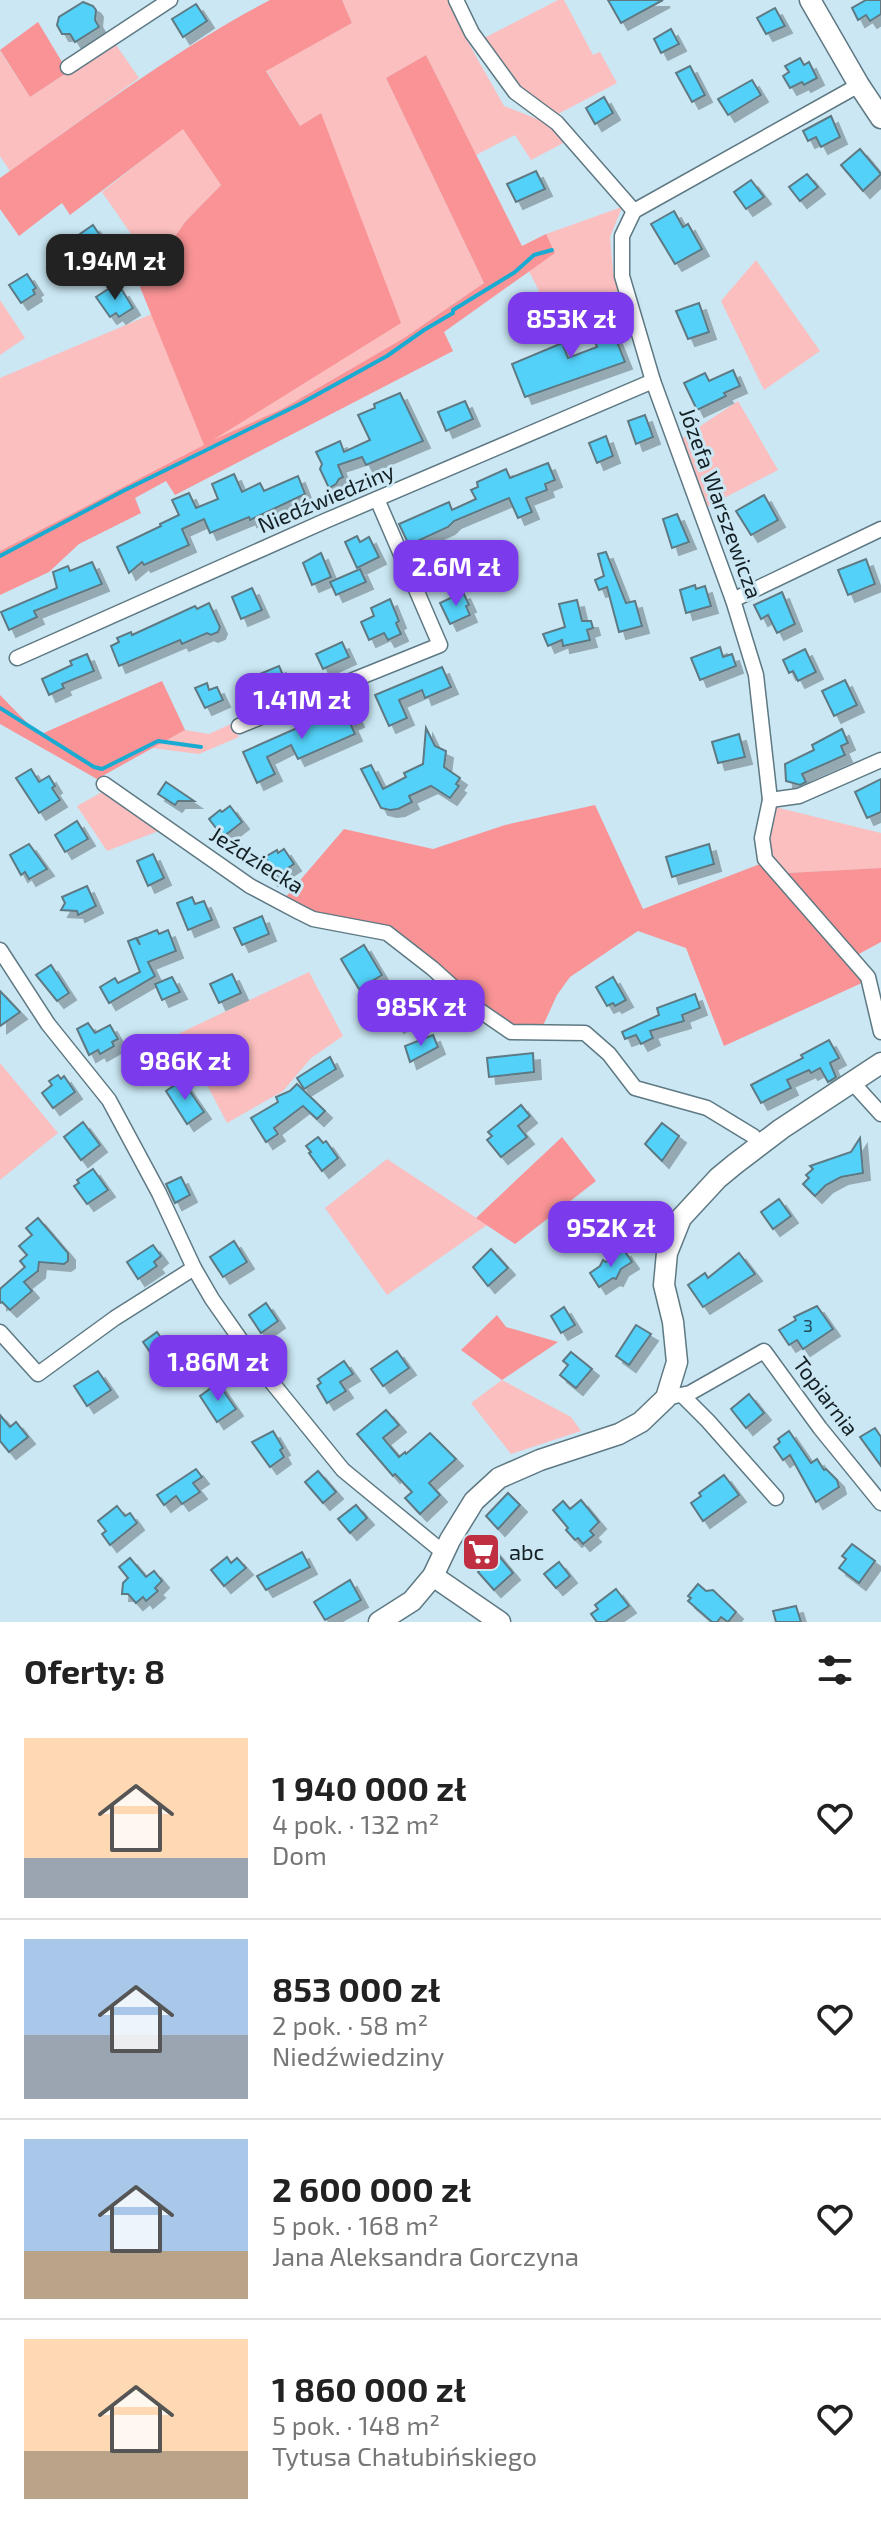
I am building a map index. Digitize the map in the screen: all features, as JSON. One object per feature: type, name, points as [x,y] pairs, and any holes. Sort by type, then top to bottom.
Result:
[{"type":"street","points":[[68,67],[170,0]]},
{"type":"street","points":[[456,0],[472,33],[515,92],[557,123],[634,211],[859,85]]},
{"type":"street","points":[[810,0],[881,118]]},
{"type":"street","name":"Józefa Warszewicza","points":[[634,211],[622,236],[622,276],[653,381],[733,600],[756,675],[770,800],[762,838],[765,859],[868,977],[881,1032]]},
{"type":"street","name":"Niedźwiedziny","points":[[17,658],[653,381]]},
{"type":"street","points":[[239,726],[440,645],[377,499]]},
{"type":"street","points":[[733,600],[881,529]]},
{"type":"street","points":[[770,800],[799,796],[881,760]]},
{"type":"street","name":"Jeździecka","points":[[104,784],[250,886],[299,912],[313,919],[387,933],[479,1010],[511,1032],[585,1033],[609,1054],[635,1088],[707,1108],[753,1136],[761,1145]]},
{"type":"street","points":[[0,950],[48,1024],[109,1100],[159,1193],[194,1268],[259,1367],[343,1470],[444,1553]]},
{"type":"street","points":[[379,1622],[412,1601],[433,1576],[474,1501],[499,1478],[540,1460],[619,1434],[641,1422],[674,1396],[677,1362],[673,1322],[664,1285],[667,1253],[681,1218],[718,1178],[881,1063]]},
{"type":"street","points":[[852,1082],[881,1114]]},
{"type":"street","points":[[0,1332],[38,1374],[115,1318],[194,1268]]},
{"type":"street","name":"Topiarnia","points":[[674,1396],[690,1393],[764,1351],[820,1428],[881,1503]]},
{"type":"street","points":[[674,1396],[776,1498]]},
{"type":"street","points":[[433,1576],[500,1622]]},
{"type":"shaded area","points":[[270,0],[342,0],[352,23],[266,71],[300,126],[321,113],[401,323],[213,440],[282,409],[404,338],[484,283],[386,78],[426,55],[522,246],[546,234],[555,253],[444,332],[453,351],[175,495],[166,481],[135,498],[141,513],[79,544],[49,572],[0,595],[0,551],[204,445],[140,287],[185,222],[221,185],[183,129],[70,215],[62,203],[19,236],[0,209],[0,178],[166,62]]},
{"type":"shaded area","points":[[342,0],[448,0],[504,106],[545,122],[567,141],[531,160],[515,135],[476,155],[426,55],[386,78],[484,283],[404,338],[282,409],[205,445],[0,551],[0,378],[152,314],[204,444],[321,113],[300,126],[266,70],[352,23]]},
{"type":"shaded area","points":[[558,0],[564,0],[593,55],[600,52],[617,83],[558,114],[513,84],[482,39]]},
{"type":"shaded area","points":[[38,22],[68,72],[30,97],[0,50]]},
{"type":"shaded area","points":[[114,42],[139,78],[10,171],[0,156],[0,51],[30,97]]},
{"type":"shaded area","points":[[183,128],[221,185],[185,222],[154,267],[102,192]]},
{"type":"shaded area","points":[[622,207],[610,237],[618,291],[546,305],[529,271],[555,253],[546,234]]},
{"type":"shaded area","points":[[756,260],[820,351],[764,390],[721,301]]},
{"type":"shaded area","points":[[0,300],[25,338],[0,355]]},
{"type":"shaded area","points":[[738,401],[778,470],[705,508],[681,439]]},
{"type":"shaded area","points":[[162,681],[185,730],[97,779],[0,724],[0,695],[39,735]]},
{"type":"shaded area","points":[[233,723],[239,737],[199,754],[152,748],[185,730],[209,734]]},
{"type":"shaded area","points":[[104,791],[161,830],[107,851],[77,806]]},
{"type":"shaded area","points":[[595,805],[643,909],[760,864],[864,982],[724,1046],[686,948],[638,931],[570,977],[557,995],[541,1030],[513,1028],[502,1023],[391,927],[335,921],[284,899],[344,829],[433,849],[505,825]]},
{"type":"shaded area","points":[[771,806],[881,833],[881,868],[787,873],[768,842]]},
{"type":"shaded area","points":[[881,868],[881,942],[857,955],[787,873]]},
{"type":"shaded area","points":[[309,972],[343,1036],[311,1058],[283,1091],[227,1123],[180,1033]]},
{"type":"shaded area","points":[[0,1063],[58,1133],[0,1180]]},
{"type":"shaded area","points":[[562,1137],[596,1181],[515,1244],[476,1218]]},
{"type":"shaded area","points":[[387,1159],[487,1225],[387,1295],[325,1208]]},
{"type":"shaded area","points":[[497,1315],[506,1327],[558,1342],[502,1380],[461,1350]]},
{"type":"shaded area","points":[[502,1380],[571,1417],[581,1431],[511,1454],[471,1403]]},
{"type":"building","points":[[608,0],[663,0],[621,23]]},
{"type":"building","points":[[866,0],[881,0],[881,14],[870,21],[866,15],[858,20],[852,8]]},
{"type":"building","points":[[83,2],[96,10],[95,20],[99,27],[75,42],[70,34],[62,34],[57,25],[59,17]]},
{"type":"building","points":[[196,4],[207,21],[183,37],[172,19]]},
{"type":"building","points":[[775,8],[785,26],[766,34],[757,18]]},
{"type":"building","points":[[671,29],[679,44],[661,53],[654,39]]},
{"type":"building","points":[[800,58],[804,65],[809,62],[817,78],[790,88],[783,76],[789,72],[785,66]]},
{"type":"building","points":[[690,66],[705,95],[692,102],[676,73]]},
{"type":"building","points":[[752,80],[761,95],[728,115],[718,99]]},
{"type":"building","points":[[604,97],[613,113],[595,124],[586,108]]},
{"type":"building","points":[[831,116],[840,137],[821,147],[816,137],[808,141],[803,131]]},
{"type":"building","points":[[860,149],[881,174],[863,191],[841,165]]},
{"type":"building","points":[[536,171],[545,189],[516,202],[507,184]]},
{"type":"building","points":[[807,174],[818,187],[800,201],[789,187]]},
{"type":"building","points":[[751,180],[764,197],[746,209],[734,192]]},
{"type":"building","points":[[674,211],[683,227],[688,224],[702,249],[675,264],[651,224]]},
{"type":"building","points":[[93,225],[108,247],[71,270],[57,250]]},
{"type":"building","points":[[27,274],[36,288],[33,290],[35,294],[21,303],[9,285]]},
{"type":"building","points":[[113,286],[117,292],[122,290],[133,308],[119,317],[116,313],[110,317],[96,297]]},
{"type":"building","points":[[699,303],[709,332],[688,339],[676,311]]},
{"type":"building","points":[[599,316],[601,321],[607,321],[622,316],[626,328],[613,332],[625,362],[525,397],[512,364],[562,343],[568,358],[597,347],[587,321]]},
{"type":"building","points":[[733,370],[740,386],[697,410],[684,383],[705,373],[709,381]]},
{"type":"building","points":[[400,393],[423,441],[366,465],[362,457],[338,465],[343,477],[329,488],[316,452],[340,441],[344,452],[370,440],[358,415]]},
{"type":"building","points":[[465,401],[473,419],[446,431],[438,412]]},
{"type":"building","points":[[645,415],[653,437],[636,444],[628,421]]},
{"type":"building","points":[[606,436],[613,456],[597,463],[589,443]]},
{"type":"building","points":[[548,463],[555,480],[545,484],[547,490],[526,498],[532,512],[518,518],[509,498],[454,521],[448,527],[409,545],[399,524],[449,502],[452,510],[476,499],[471,490],[478,487],[477,482],[506,469],[510,478]]},
{"type":"building","points":[[234,474],[242,492],[260,483],[264,491],[298,476],[305,494],[250,520],[249,517],[210,533],[204,519],[182,529],[189,545],[144,565],[142,562],[129,573],[117,547],[179,515],[172,500],[189,493],[196,508],[218,499],[212,484]]},
{"type":"building","points":[[764,495],[778,520],[751,535],[736,511]]},
{"type":"building","points":[[677,514],[689,542],[672,548],[663,519]]},
{"type":"building","points":[[357,536],[360,542],[369,537],[379,557],[357,568],[345,542]]},
{"type":"building","points":[[606,552],[626,603],[635,601],[642,626],[619,632],[607,587],[599,590],[595,580],[604,576],[598,554]]},
{"type":"building","points":[[321,553],[331,577],[312,585],[303,563]]},
{"type":"building","points":[[866,559],[875,584],[848,595],[838,570]]},
{"type":"building","points":[[92,562],[102,584],[34,611],[37,617],[9,630],[1,612],[57,588],[53,572],[68,566],[70,571]]},
{"type":"building","points":[[360,569],[366,582],[336,595],[330,582]]},
{"type":"building","points":[[695,585],[696,589],[705,586],[711,606],[686,613],[680,590]]},
{"type":"building","points":[[252,588],[262,610],[241,619],[232,597]]},
{"type":"building","points":[[463,592],[470,615],[450,624],[440,603]]},
{"type":"building","points":[[782,592],[795,624],[777,633],[768,615],[761,619],[754,605]]},
{"type":"building","points":[[390,599],[401,634],[388,640],[384,633],[369,640],[361,622],[374,616],[371,608]]},
{"type":"building","points":[[577,600],[582,621],[591,621],[593,628],[587,630],[590,640],[563,646],[562,640],[548,646],[543,634],[565,627],[559,604]]},
{"type":"building","points":[[209,603],[220,627],[218,632],[207,633],[182,644],[180,640],[119,666],[111,646],[119,642],[117,638],[131,632],[132,635],[195,606],[197,609]]},
{"type":"building","points":[[342,642],[349,657],[323,669],[316,654]]},
{"type":"building","points":[[720,647],[723,657],[732,654],[736,666],[700,680],[691,658]]},
{"type":"building","points":[[805,649],[816,672],[798,681],[793,671],[789,673],[783,660]]},
{"type":"building","points":[[87,654],[94,671],[62,684],[64,688],[49,695],[42,679]]},
{"type":"building","points":[[279,666],[287,684],[258,696],[250,678]]},
{"type":"building","points":[[442,667],[451,687],[425,698],[422,690],[399,700],[407,718],[389,726],[375,695]]},
{"type":"building","points":[[845,680],[857,705],[834,716],[822,691]]},
{"type":"building","points":[[207,683],[209,690],[217,687],[223,700],[205,708],[195,688]]},
{"type":"building","points":[[351,707],[357,720],[350,723],[355,734],[298,759],[291,745],[267,757],[275,774],[257,783],[243,752]]},
{"type":"building","points":[[426,728],[435,746],[446,751],[444,767],[460,778],[456,784],[459,786],[450,798],[431,786],[409,796],[412,802],[398,809],[381,808],[361,769],[371,765],[383,789],[406,777],[404,773],[423,764]]},
{"type":"building","points":[[842,729],[848,743],[841,746],[845,755],[802,774],[806,782],[800,785],[786,781],[785,764],[814,750],[812,745]]},
{"type":"building","points":[[739,734],[745,757],[718,763],[712,742]]},
{"type":"building","points":[[31,769],[39,782],[49,776],[60,800],[39,813],[16,778]]},
{"type":"building","points":[[881,779],[881,812],[867,818],[855,792]]},
{"type":"building","points":[[166,782],[194,801],[178,801],[175,805],[158,794]]},
{"type":"building","points":[[230,806],[242,822],[223,837],[209,819]]},
{"type":"building","points":[[77,821],[88,839],[65,852],[55,835]]},
{"type":"building","points":[[29,844],[47,869],[29,879],[25,872],[21,875],[10,855]]},
{"type":"building","points":[[709,844],[714,864],[672,877],[666,857]]},
{"type":"building","points":[[284,849],[294,864],[271,879],[261,864],[267,860],[265,857]]},
{"type":"building","points":[[153,854],[164,878],[148,886],[137,861]]},
{"type":"building","points":[[87,886],[96,906],[78,915],[77,911],[61,910],[65,903],[62,897]]},
{"type":"building","points":[[192,897],[195,904],[204,901],[212,920],[188,930],[177,903]]},
{"type":"building","points":[[262,916],[269,934],[242,945],[234,928]]},
{"type":"building","points":[[157,930],[159,934],[168,930],[176,951],[148,962],[155,976],[109,1003],[100,987],[115,978],[118,983],[140,972],[128,941],[136,938],[140,945],[137,938]]},
{"type":"building","points":[[364,945],[382,975],[359,989],[341,959]]},
{"type":"building","points":[[51,965],[69,993],[57,1001],[36,975]]},
{"type":"building","points":[[232,974],[241,993],[219,1003],[210,984]]},
{"type":"building","points":[[172,977],[180,992],[162,1000],[155,984]]},
{"type":"building","points":[[613,977],[626,1000],[615,1006],[613,1003],[607,1006],[596,987]]},
{"type":"building","points":[[0,991],[20,1012],[0,1026]]},
{"type":"building","points":[[695,994],[700,1008],[682,1015],[684,1021],[650,1031],[653,1038],[641,1044],[636,1035],[625,1039],[622,1032],[659,1015],[657,1008]]},
{"type":"building","points":[[414,1001],[420,1011],[397,1026],[390,1016]]},
{"type":"building","points":[[88,1023],[95,1033],[110,1025],[118,1039],[112,1042],[114,1046],[100,1054],[98,1050],[89,1055],[77,1029]]},
{"type":"building","points":[[433,1035],[438,1047],[410,1062],[405,1046]]},
{"type":"building","points":[[829,1040],[839,1058],[830,1063],[836,1077],[828,1082],[820,1068],[811,1073],[809,1070],[787,1080],[791,1088],[761,1103],[751,1085],[803,1058],[801,1055]]},
{"type":"building","points":[[533,1053],[534,1072],[489,1077],[487,1058]]},
{"type":"building","points":[[330,1057],[336,1069],[304,1089],[297,1078]]},
{"type":"building","points":[[58,1075],[61,1079],[64,1076],[75,1092],[53,1108],[42,1093],[52,1085],[49,1081]]},
{"type":"building","points":[[182,1080],[204,1112],[187,1124],[166,1091]]},
{"type":"building","points":[[297,1084],[325,1111],[317,1119],[303,1106],[274,1128],[278,1134],[266,1142],[251,1118],[278,1102],[276,1097]]},
{"type":"building","points":[[521,1105],[530,1116],[518,1126],[527,1137],[501,1157],[487,1140],[492,1136],[488,1132]]},
{"type":"building","points":[[83,1122],[100,1145],[81,1160],[64,1137]]},
{"type":"building","points":[[662,1123],[679,1136],[662,1161],[645,1144]]},
{"type":"building","points":[[318,1137],[323,1143],[326,1141],[338,1158],[322,1171],[306,1146]]},
{"type":"building","points":[[860,1138],[863,1173],[841,1177],[815,1196],[803,1184],[809,1178],[806,1175],[813,1169],[810,1166],[851,1152]]},
{"type":"building","points":[[93,1169],[108,1190],[87,1204],[74,1186],[79,1183],[77,1180]]},
{"type":"building","points":[[181,1177],[190,1195],[175,1203],[166,1184]]},
{"type":"building","points":[[779,1199],[791,1216],[773,1229],[761,1212]]},
{"type":"building","points":[[579,1207],[589,1220],[565,1244],[552,1227]]},
{"type":"building","points":[[38,1218],[68,1253],[68,1261],[64,1264],[39,1262],[38,1271],[24,1282],[32,1291],[10,1310],[0,1303],[0,1289],[25,1267],[20,1261],[27,1255],[19,1246],[32,1235],[26,1228]]},
{"type":"building","points":[[234,1241],[247,1262],[223,1277],[210,1257]]},
{"type":"building","points":[[153,1245],[161,1256],[154,1262],[157,1266],[138,1279],[127,1262]]},
{"type":"building","points":[[491,1249],[508,1268],[488,1286],[473,1267]]},
{"type":"building","points":[[624,1250],[632,1262],[621,1269],[616,1279],[599,1287],[590,1273],[603,1260],[606,1262]]},
{"type":"building","points":[[739,1253],[755,1274],[703,1307],[688,1285],[705,1273],[708,1278]]},
{"type":"building","points":[[266,1303],[278,1321],[261,1333],[249,1315]]},
{"type":"building","points":[[817,1306],[833,1329],[803,1349],[797,1340],[789,1345],[779,1330],[796,1320],[794,1317]]},
{"type":"building","points":[[564,1307],[575,1325],[561,1333],[551,1316]]},
{"type":"building","points":[[636,1325],[651,1334],[629,1365],[616,1356]]},
{"type":"building","points":[[157,1332],[172,1347],[155,1359],[143,1342]]},
{"type":"building","points":[[397,1351],[409,1368],[383,1386],[371,1369]]},
{"type":"building","points":[[571,1352],[592,1369],[576,1388],[560,1375],[568,1365],[563,1361]]},
{"type":"building","points":[[344,1361],[353,1374],[340,1382],[346,1391],[327,1403],[317,1386],[321,1383],[318,1379]]},
{"type":"building","points":[[98,1371],[111,1390],[87,1406],[74,1386]]},
{"type":"building","points":[[218,1383],[236,1409],[217,1422],[200,1396]]},
{"type":"building","points":[[749,1394],[764,1413],[746,1428],[731,1409]]},
{"type":"building","points":[[386,1410],[399,1425],[383,1438],[399,1457],[430,1433],[456,1459],[429,1483],[440,1495],[420,1514],[405,1498],[412,1492],[395,1474],[393,1476],[357,1434]]},
{"type":"building","points":[[0,1415],[10,1427],[16,1422],[28,1437],[9,1452],[0,1441]]},
{"type":"building","points":[[875,1428],[881,1437],[881,1466],[860,1437]]},
{"type":"building","points":[[273,1431],[283,1448],[280,1450],[284,1457],[270,1467],[252,1442]]},
{"type":"building","points":[[789,1431],[811,1463],[817,1459],[824,1470],[837,1480],[839,1487],[816,1502],[790,1455],[783,1460],[774,1447],[780,1442],[778,1439]]},
{"type":"building","points":[[196,1469],[202,1477],[193,1483],[200,1492],[182,1504],[176,1496],[164,1505],[157,1495]]},
{"type":"building","points":[[318,1471],[336,1492],[323,1503],[305,1482]]},
{"type":"building","points":[[724,1475],[739,1495],[703,1521],[691,1503],[701,1496],[699,1493]]},
{"type":"building","points":[[508,1493],[520,1505],[498,1529],[486,1516]]},
{"type":"building","points":[[581,1500],[599,1522],[590,1531],[594,1535],[583,1544],[566,1530],[568,1528],[553,1510],[563,1501],[570,1509]]},
{"type":"building","points":[[356,1505],[367,1518],[350,1533],[338,1519]]},
{"type":"building","points":[[117,1506],[125,1516],[130,1513],[137,1523],[110,1545],[102,1534],[106,1531],[98,1521]]},
{"type":"building","points":[[487,1541],[513,1573],[494,1590],[478,1572],[485,1565],[473,1552]]},
{"type":"building","points":[[852,1544],[875,1561],[859,1583],[839,1568],[846,1559],[842,1556]]},
{"type":"building","points":[[302,1552],[310,1567],[266,1590],[257,1576]]},
{"type":"building","points":[[227,1557],[231,1563],[237,1558],[246,1568],[224,1586],[211,1570]]},
{"type":"building","points":[[130,1558],[146,1577],[154,1571],[162,1581],[155,1588],[158,1591],[146,1601],[143,1597],[136,1603],[128,1594],[122,1594],[123,1583],[128,1578],[119,1567]]},
{"type":"building","points":[[559,1562],[570,1576],[556,1588],[544,1574]]},
{"type":"building","points":[[350,1580],[361,1600],[325,1620],[314,1602]]},
{"type":"building","points":[[698,1584],[706,1591],[713,1590],[736,1612],[728,1622],[721,1617],[717,1622],[712,1622],[688,1601],[691,1598],[688,1596]]},
{"type":"building","points":[[616,1589],[629,1606],[605,1622],[597,1622],[591,1614],[598,1609],[595,1605]]},
{"type":"building","points":[[796,1606],[801,1622],[776,1622],[773,1611]]},
{"type":"waterway","points":[[0,556],[300,404],[387,356],[515,272],[534,255],[552,250]]},
{"type":"waterway","points":[[0,708],[102,769],[158,741],[201,747]]},
{"type":"place","name":"abc","points":[[481,1552]]}]
